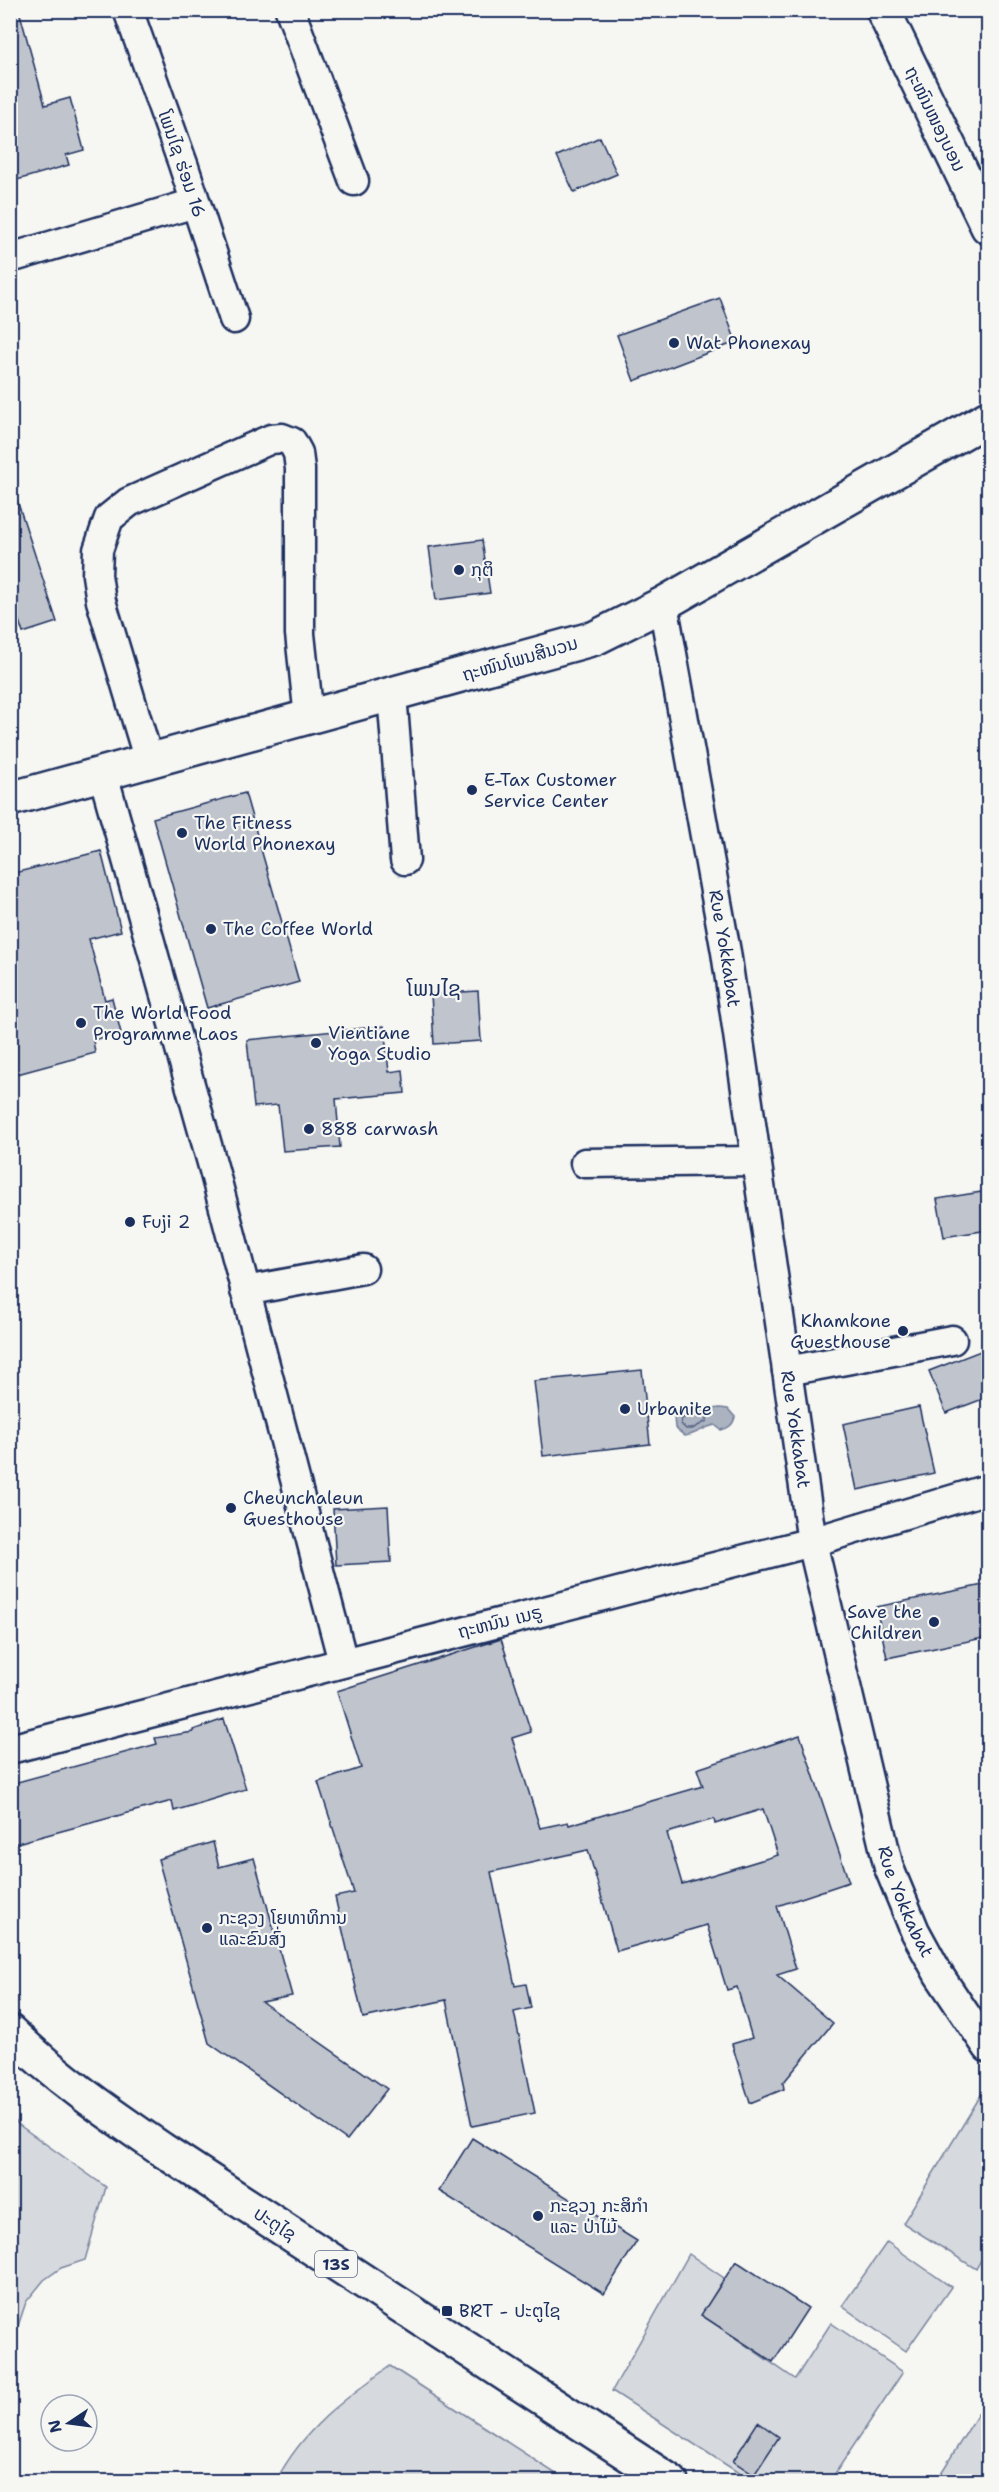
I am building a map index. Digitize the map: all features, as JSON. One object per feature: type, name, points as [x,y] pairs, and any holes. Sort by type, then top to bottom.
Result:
[{"type":"main road","name":"ຖະໜົນໜອງບອນ","points":[[883,10],[988,227]]},
{"type":"main road","name":"ຖະໜົນໂພນສີນວນ","points":[[10,799],[595,638],[663,604],[988,418]]},
{"type":"main road","name":"ປະຕູໄຊ","points":[[10,2032],[37,2058],[109,2114],[393,2302],[671,2481]]},
{"type":"street","name":"ໂພນໄຊ ຮ່ອມ 16","points":[[128,10],[234,319]]},
{"type":"street","points":[[290,10],[354,181]]},
{"type":"street","points":[[17,256],[195,203]]},
{"type":"street","points":[[149,761],[99,589],[98,550],[109,518],[129,502],[271,439],[282,438],[292,442],[298,453],[300,469],[300,634],[309,717]]},
{"type":"street","name":"Rue Yokkabat","points":[[663,604],[726,952],[812,1542],[889,1868],[915,1931],[939,1975],[988,2048]]},
{"type":"street","points":[[393,694],[405,860]]},
{"type":"street","points":[[103,774],[194,1096],[343,1662]]},
{"type":"street","points":[[585,1163],[756,1161]]},
{"type":"street","points":[[245,1291],[363,1269]]},
{"type":"street","points":[[787,1371],[952,1340]]},
{"type":"street","name":"ຖະຫນົນ ເນຣູ","points":[[10,1749],[812,1542],[988,1489]]},
{"type":"shaded area","points":[[986,2087],[988,2090],[988,2247],[976,2269],[903,2223]]},
{"type":"shaded area","points":[[11,2116],[19,2125],[106,2187],[85,2260],[61,2268],[44,2280],[26,2302],[14,2338],[11,2370]]},
{"type":"shaded area","points":[[887,2242],[951,2287],[906,2351],[842,2306]]},
{"type":"shaded area","points":[[689,2254],[724,2278],[702,2315],[795,2379],[831,2323],[903,2372],[830,2481],[751,2481],[612,2391]]},
{"type":"shaded area","points":[[390,2366],[567,2481],[276,2481],[312,2431],[340,2404]]},
{"type":"shaded area","points":[[988,2398],[988,2481],[936,2481]]},
{"type":"water","points":[[728,1409],[735,1417],[732,1424],[726,1428],[721,1430],[715,1425],[685,1436],[675,1428],[676,1413]]},
{"type":"building","points":[[10,10],[19,10],[45,105],[70,98],[84,150],[66,155],[69,165],[10,182]]},
{"type":"building","points":[[600,137],[617,174],[574,192],[557,156]]},
{"type":"building","points":[[720,298],[736,342],[634,381],[617,335]]},
{"type":"building","points":[[15,494],[57,622],[23,633],[10,594],[10,495]]},
{"type":"building","name":"ກຸຕິ","points":[[482,540],[490,593],[436,600],[429,547]]},
{"type":"building","points":[[245,793],[299,982],[207,1008],[153,818]]},
{"type":"building","points":[[101,851],[121,931],[89,939],[105,1000],[112,998],[121,1033],[93,1040],[95,1053],[10,1076],[10,874]]},
{"type":"building","points":[[478,991],[481,1041],[434,1044],[431,994]]},
{"type":"building","points":[[384,1026],[389,1072],[403,1070],[405,1093],[336,1099],[340,1147],[283,1151],[278,1105],[254,1107],[247,1040]]},
{"type":"building","points":[[988,1191],[988,1230],[944,1237],[937,1199]]},
{"type":"building","points":[[988,1348],[988,1397],[946,1413],[929,1371]]},
{"type":"building","points":[[642,1370],[650,1444],[543,1456],[534,1381]]},
{"type":"building","points":[[919,1407],[934,1473],[857,1490],[843,1424]]},
{"type":"building","points":[[388,1506],[391,1562],[336,1565],[333,1509]]},
{"type":"building","name":"Save the Children","points":[[988,1584],[988,1637],[887,1658],[876,1607]]},
{"type":"building","points":[[501,1639],[531,1732],[512,1738],[540,1828],[568,1822],[569,1825],[703,1786],[697,1769],[800,1735],[849,1882],[777,1906],[796,1969],[777,1975],[833,2023],[783,2083],[784,2089],[750,2103],[732,2044],[752,2038],[737,1987],[727,1990],[707,1925],[617,1951],[588,1850],[491,1872],[515,1986],[526,1984],[531,2008],[514,2012],[535,2113],[472,2126],[446,2000],[363,2018],[335,1897],[354,1893],[318,1782],[361,1768],[337,1691]],"holes":[[[763,1809],[778,1855],[682,1884],[667,1833],[714,1819],[715,1824]]]},
{"type":"building","points":[[224,1719],[246,1789],[174,1811],[172,1801],[10,1845],[10,1784],[157,1744],[155,1738],[193,1732],[193,1730]]},
{"type":"building","name":"ກະຊວງ ໂຍທາທິການ ແລະຂົນສົ່ງ","points":[[213,1842],[219,1867],[254,1858],[292,1996],[262,2002],[387,2089],[347,2140],[209,2043],[158,1859]]},
{"type":"building","name":"ກະຊວງ ກະສິກຳ ແລະ ປ່າໄມ້","points":[[472,2138],[637,2241],[604,2294],[439,2191]]},
{"type":"building","points":[[736,2261],[808,2308],[773,2362],[701,2315]]},
{"type":"building","points":[[758,2422],[779,2437],[754,2475],[733,2461]]},
{"type":"place","name":"Wat Phonexay","points":[[674,343]]},
{"type":"place","name":"ກຸຕິ","points":[[459,570]]},
{"type":"place","name":"E-Tax Customer Service Center","points":[[472,790]]},
{"type":"place","name":"The Fitness World Phonexay","points":[[182,833]]},
{"type":"place","name":"The Coffee World","points":[[211,929]]},
{"type":"place","name":"The World Food Programme Laos","points":[[81,1023]]},
{"type":"place","name":"Vientiane Yoga Studio","points":[[316,1043]]},
{"type":"place","name":"888 carwash","points":[[309,1129]]},
{"type":"place","name":"Fuji 2","points":[[130,1222]]},
{"type":"place","name":"Khamkone Guesthouse","points":[[903,1331]]},
{"type":"place","name":"Urbanite","points":[[625,1409]]},
{"type":"place","name":"Cheunchaleun Guesthouse","points":[[231,1508]]},
{"type":"place","name":"Save the Children","points":[[934,1622]]},
{"type":"place","name":"ກະຊວງ ໂຍທາທິການ ແລະຂົນສົ່ງ","points":[[207,1928]]},
{"type":"place","name":"ກະຊວງ ກະສິກຳ ແລະ ປ່າໄມ້","points":[[538,2216]]},
{"type":"place","name":"BRT - ປະຕູໄຊ","points":[[447,2311]]},
{"type":"district","name":"ໂພນໄຊ","points":[[434,989]]}]
